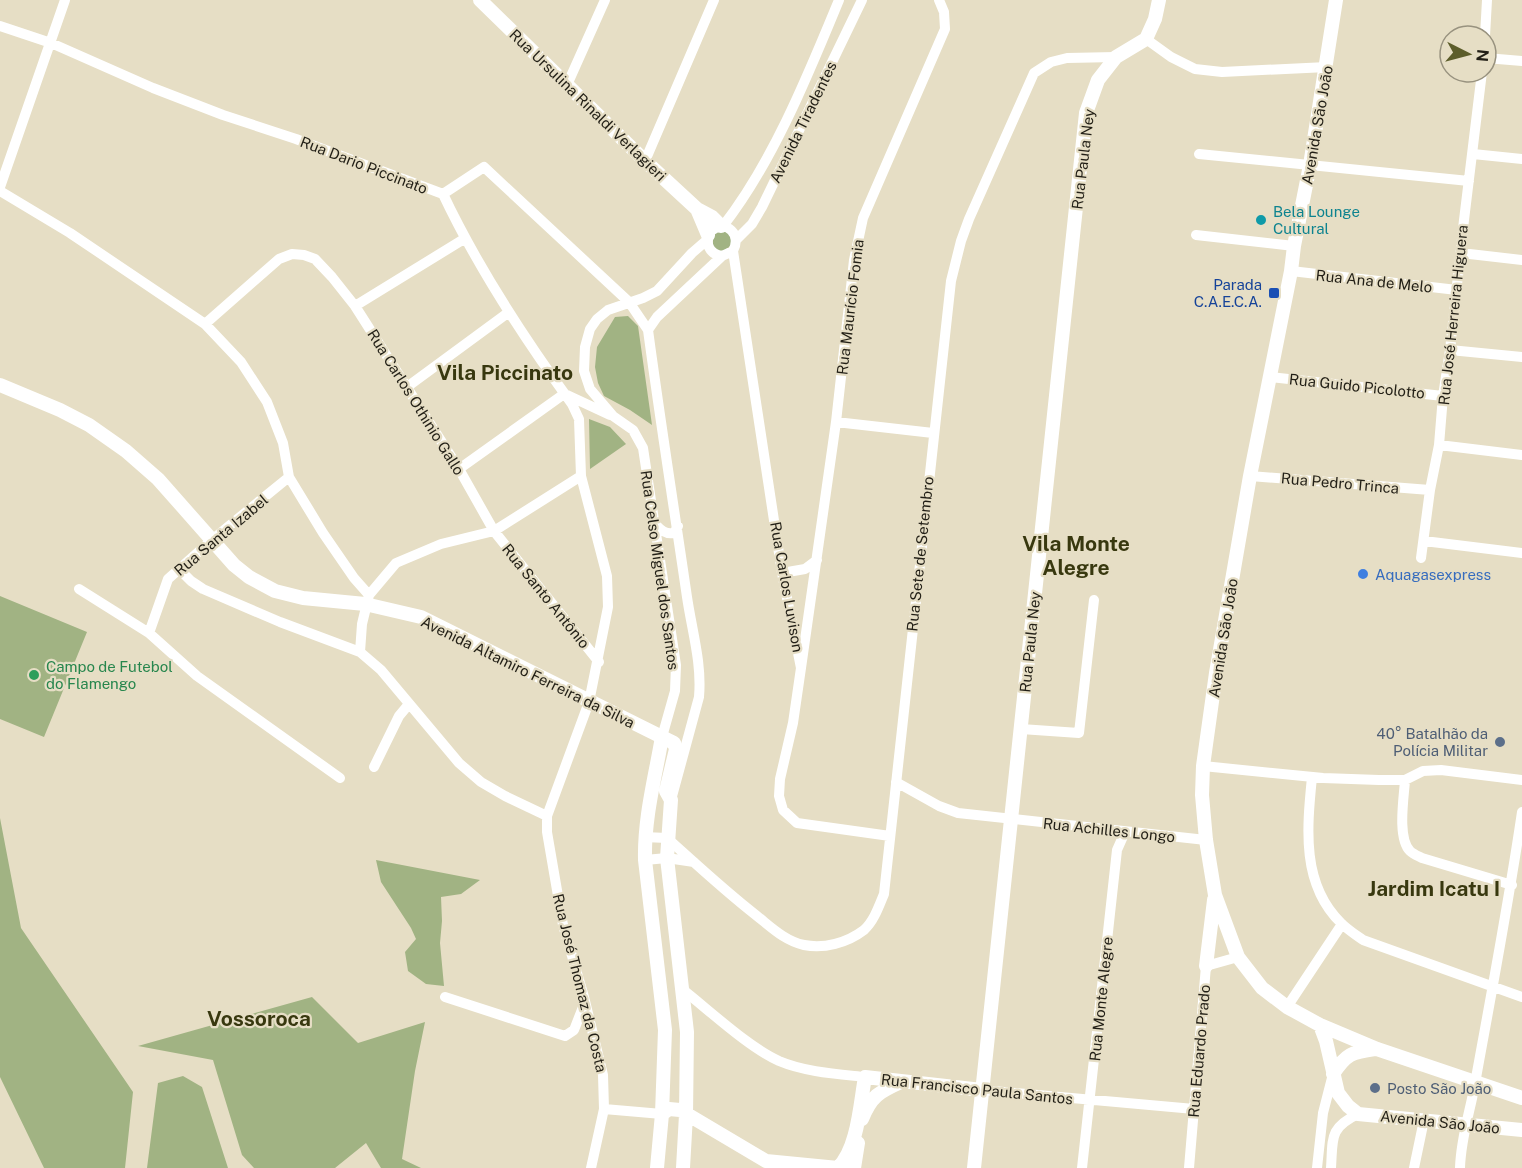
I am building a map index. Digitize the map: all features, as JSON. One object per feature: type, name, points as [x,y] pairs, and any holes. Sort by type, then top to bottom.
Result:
[{"type":"main road","name":"Rua Ursulina Rinaldi Verlagieri","points":[[480,0],[645,161],[697,209],[712,217],[722,226]]},
{"type":"main road","points":[[1146,39],[1155,19],[1159,0]]},
{"type":"main road","name":"Avenida São João","points":[[1336,0],[1327,67],[1291,272],[1250,476],[1216,673],[1203,766],[1202,795],[1206,840],[1215,895],[1238,957],[1262,988],[1287,1007],[1320,1026],[1377,1049],[1522,1098]]},
{"type":"main road","name":"Rua Paula Ney","points":[[974,1168],[1086,113],[1098,80],[1116,57],[1146,39]]},
{"type":"main road","name":"Rua Ursulina Rinaldi Verlagieri","points":[[697,209],[708,238]]},
{"type":"main road","name":"Avenida Altamiro Ferreira da Silva","points":[[0,385],[89,425],[126,451],[158,479],[234,565],[249,577],[275,591],[303,598],[367,600],[421,617],[662,737]]},
{"type":"main road","points":[[662,737],[674,743],[676,749],[666,791],[671,800]]},
{"type":"main road","name":"Rua Celso Miguel dos Santos","points":[[657,1168],[662,1114],[665,1030],[663,983],[651,910],[644,837],[662,737]]},
{"type":"main road","name":"Rua Celso Miguel dos Santos","points":[[671,800],[667,858],[687,1032],[683,1168]]},
{"type":"main road","points":[[1206,966],[1215,895]]},
{"type":"main road","points":[[663,983],[668,990],[682,989]]},
{"type":"main road","points":[[1320,1026],[1335,1085],[1341,1098],[1358,1114]]},
{"type":"main road","points":[[1333,1074],[1348,1055],[1356,1051],[1377,1049]]},
{"type":"main road","points":[[662,1114],[669,1109],[675,1109],[766,1164],[838,1168],[851,1149],[865,1077]]},
{"type":"main road","name":"Rua Francisco Paula Santos","points":[[865,1077],[982,1090]]},
{"type":"main road","points":[[854,1168],[862,1118],[868,1103],[878,1093],[902,1082]]},
{"type":"main road","name":"Avenida São João","points":[[1358,1114],[1522,1130]]},
{"type":"street","points":[[65,0],[0,189],[205,324],[241,362],[267,402],[283,443],[289,477],[367,600]]},
{"type":"street","points":[[567,85],[605,0]]},
{"type":"street","points":[[645,161],[714,0]]},
{"type":"street","name":"Avenida Tiradentes","points":[[737,239],[752,224],[762,207],[862,0]]},
{"type":"street","name":"Rua Maurício Fomia","points":[[801,668],[836,422],[854,260],[863,218],[945,29],[944,12],[939,0]]},
{"type":"street","points":[[1486,24],[1488,0]]},
{"type":"street","name":"Avenida Tiradentes","points":[[722,226],[758,172],[798,93],[837,1]]},
{"type":"street","name":"Rua Dario Piccinato","points":[[0,26],[51,43],[163,92],[443,194],[464,239],[509,312],[572,404],[579,419],[581,476],[607,576],[608,607],[599,662],[589,702],[547,816]]},
{"type":"street","points":[[1146,39],[1170,57],[1195,69],[1222,72],[1327,67]]},
{"type":"street","name":"Rua Sete de Setembro","points":[[667,838],[734,898],[783,936],[802,945],[822,947],[847,940],[865,929],[873,918],[884,894],[933,433],[951,281],[961,241],[1034,73],[1051,62],[1067,58],[1116,57]]},
{"type":"street","points":[[1498,59],[1522,61]]},
{"type":"street","name":"Rua José Herreira Higuera","points":[[1421,558],[1430,490],[1439,445],[1481,84]]},
{"type":"street","points":[[1199,154],[1469,182]]},
{"type":"street","points":[[1473,154],[1522,159]]},
{"type":"street","points":[[443,194],[484,168],[629,302],[648,330],[657,317],[722,256],[733,251],[737,239],[732,230],[722,226],[716,228],[657,291],[629,302]]},
{"type":"street","points":[[1196,235],[1294,246]]},
{"type":"street","points":[[708,238],[708,245],[713,253],[722,256]]},
{"type":"street","points":[[355,306],[464,239]]},
{"type":"street","name":"Rua Carlos Luvison","points":[[733,251],[782,573],[801,668],[779,796],[783,810],[797,823],[890,836]]},
{"type":"street","points":[[1461,253],[1522,260]]},
{"type":"street","name":"Rua Carlos Othinio Gallo","points":[[205,324],[279,259],[292,254],[315,259],[355,306],[459,469],[494,531]]},
{"type":"street","name":"Rua Ana de Melo","points":[[1291,272],[1457,290]]},
{"type":"street","name":"Rua Celso Miguel dos Santos","points":[[629,302],[608,310],[590,329],[585,347],[584,371],[590,388],[613,416],[633,430],[644,448],[676,665],[675,691],[662,737]]},
{"type":"street","points":[[407,387],[509,312]]},
{"type":"street","name":"Rua Celso Miguel dos Santos","points":[[648,330],[687,600],[698,652],[700,683],[699,697],[671,800]]},
{"type":"street","points":[[1450,350],[1522,357]]},
{"type":"street","name":"Rua Guido Picolotto","points":[[1270,377],[1443,396]]},
{"type":"street","points":[[459,469],[564,393],[613,416]]},
{"type":"street","points":[[836,422],[933,433]]},
{"type":"street","points":[[1439,445],[1522,455]]},
{"type":"street","points":[[360,652],[367,600],[396,563],[441,544],[494,531],[581,476]]},
{"type":"street","name":"Rua Pedro Trinca","points":[[1250,476],[1430,490]]},
{"type":"street","name":"Rua Santa Izabel","points":[[149,633],[168,579],[289,477]]},
{"type":"street","points":[[653,521],[662,531],[669,534],[674,533],[678,526]]},
{"type":"street","name":"Rua Santo Antônio","points":[[494,531],[599,662]]},
{"type":"street","points":[[1424,541],[1522,553]]},
{"type":"street","points":[[782,573],[805,569],[817,560]]},
{"type":"street","points":[[179,569],[203,589],[280,622],[360,652],[381,670],[459,763],[481,782],[547,816]]},
{"type":"street","points":[[79,589],[149,633],[197,676],[340,778]]},
{"type":"street","points":[[1021,729],[1079,734],[1094,600]]},
{"type":"street","points":[[374,767],[399,716],[409,704]]},
{"type":"street","points":[[1203,766],[1312,777],[1405,780],[1423,771],[1441,770],[1522,780]]},
{"type":"street","points":[[1312,777],[1307,828],[1311,869],[1320,892],[1342,924],[1364,940],[1522,997]]},
{"type":"street","points":[[1405,780],[1403,831],[1404,842],[1410,852],[1422,858],[1512,885]]},
{"type":"street","name":"Rua Achilles Longo","points":[[896,782],[939,806],[958,813],[1206,840]]},
{"type":"street","points":[[1460,1168],[1464,1124],[1476,1082],[1491,986],[1512,885],[1522,812]]},
{"type":"street","name":"Rua José Thomaz da Costa","points":[[547,816],[547,832],[562,925],[585,1001],[603,1075],[604,1109],[591,1168]]},
{"type":"street","name":"Rua Monte Alegre","points":[[1082,1168],[1117,850],[1125,832]]},
{"type":"street","points":[[644,837],[667,838]]},
{"type":"street","points":[[645,860],[667,858],[694,862]]},
{"type":"street","points":[[1287,1007],[1342,924]]},
{"type":"street","name":"Rua Eduardo Prado","points":[[1189,1168],[1206,966],[1238,957]]},
{"type":"street","points":[[682,989],[759,1049],[778,1060],[801,1068],[865,1077]]},
{"type":"street","points":[[445,997],[565,1036],[574,1030],[585,1001]]},
{"type":"street","points":[[1317,1168],[1323,1113],[1333,1074]]},
{"type":"street","name":"Rua Francisco Paula Santos","points":[[982,1090],[1194,1109]]},
{"type":"street","points":[[604,1109],[662,1114]]},
{"type":"street","points":[[1331,1168],[1335,1134],[1339,1124],[1358,1114]]},
{"type":"street","points":[[1414,1168],[1424,1120]]},
{"type":"street","points":[[1321,1133],[1335,1134]]},
{"type":"green space","points":[[716,232],[728,232],[733,244],[722,252],[713,248],[713,235]]},
{"type":"green space","points":[[628,316],[638,326],[652,425],[604,396],[598,383],[595,367],[597,347],[615,317]]},
{"type":"green space","points":[[589,419],[610,427],[626,444],[590,469]]},
{"type":"green space","name":"Campo de Futebol do Flamengo","points":[[0,596],[87,632],[44,737],[0,719]]},
{"type":"green space","points":[[0,818],[21,928],[133,1092],[125,1168],[44,1168],[0,1077]]},
{"type":"green space","points":[[376,860],[480,880],[461,894],[441,897],[440,943],[444,986],[426,984],[408,971],[405,952],[416,939],[381,882]]},
{"type":"green space","points":[[312,997],[358,1043],[425,1022],[402,1159],[421,1168],[381,1168],[366,1143],[335,1168],[254,1168],[242,1155],[213,1060],[138,1046]]},
{"type":"green space","points":[[183,1076],[202,1087],[228,1168],[147,1168],[158,1083]]},
{"type":"place","name":"Bela Lounge Cultural","points":[[1261,220]]},
{"type":"place","name":"Parada C.A.E.C.A.","points":[[1274,293]]},
{"type":"place","name":"Aquagasexpress","points":[[1363,574]]},
{"type":"place","name":"Campo de Futebol do Flamengo","points":[[34,675]]},
{"type":"place","name":"40° Batalhão da Polícia Militar","points":[[1500,742]]},
{"type":"place","name":"Posto São João","points":[[1375,1088]]},
{"type":"district","name":"Vila Piccinato","points":[[505,372]]},
{"type":"district","name":"Vila Monte Alegre","points":[[1076,555]]},
{"type":"district","name":"Jardim Icatu I","points":[[1434,888]]},
{"type":"district","name":"Vossoroca","points":[[259,1018]]}]
